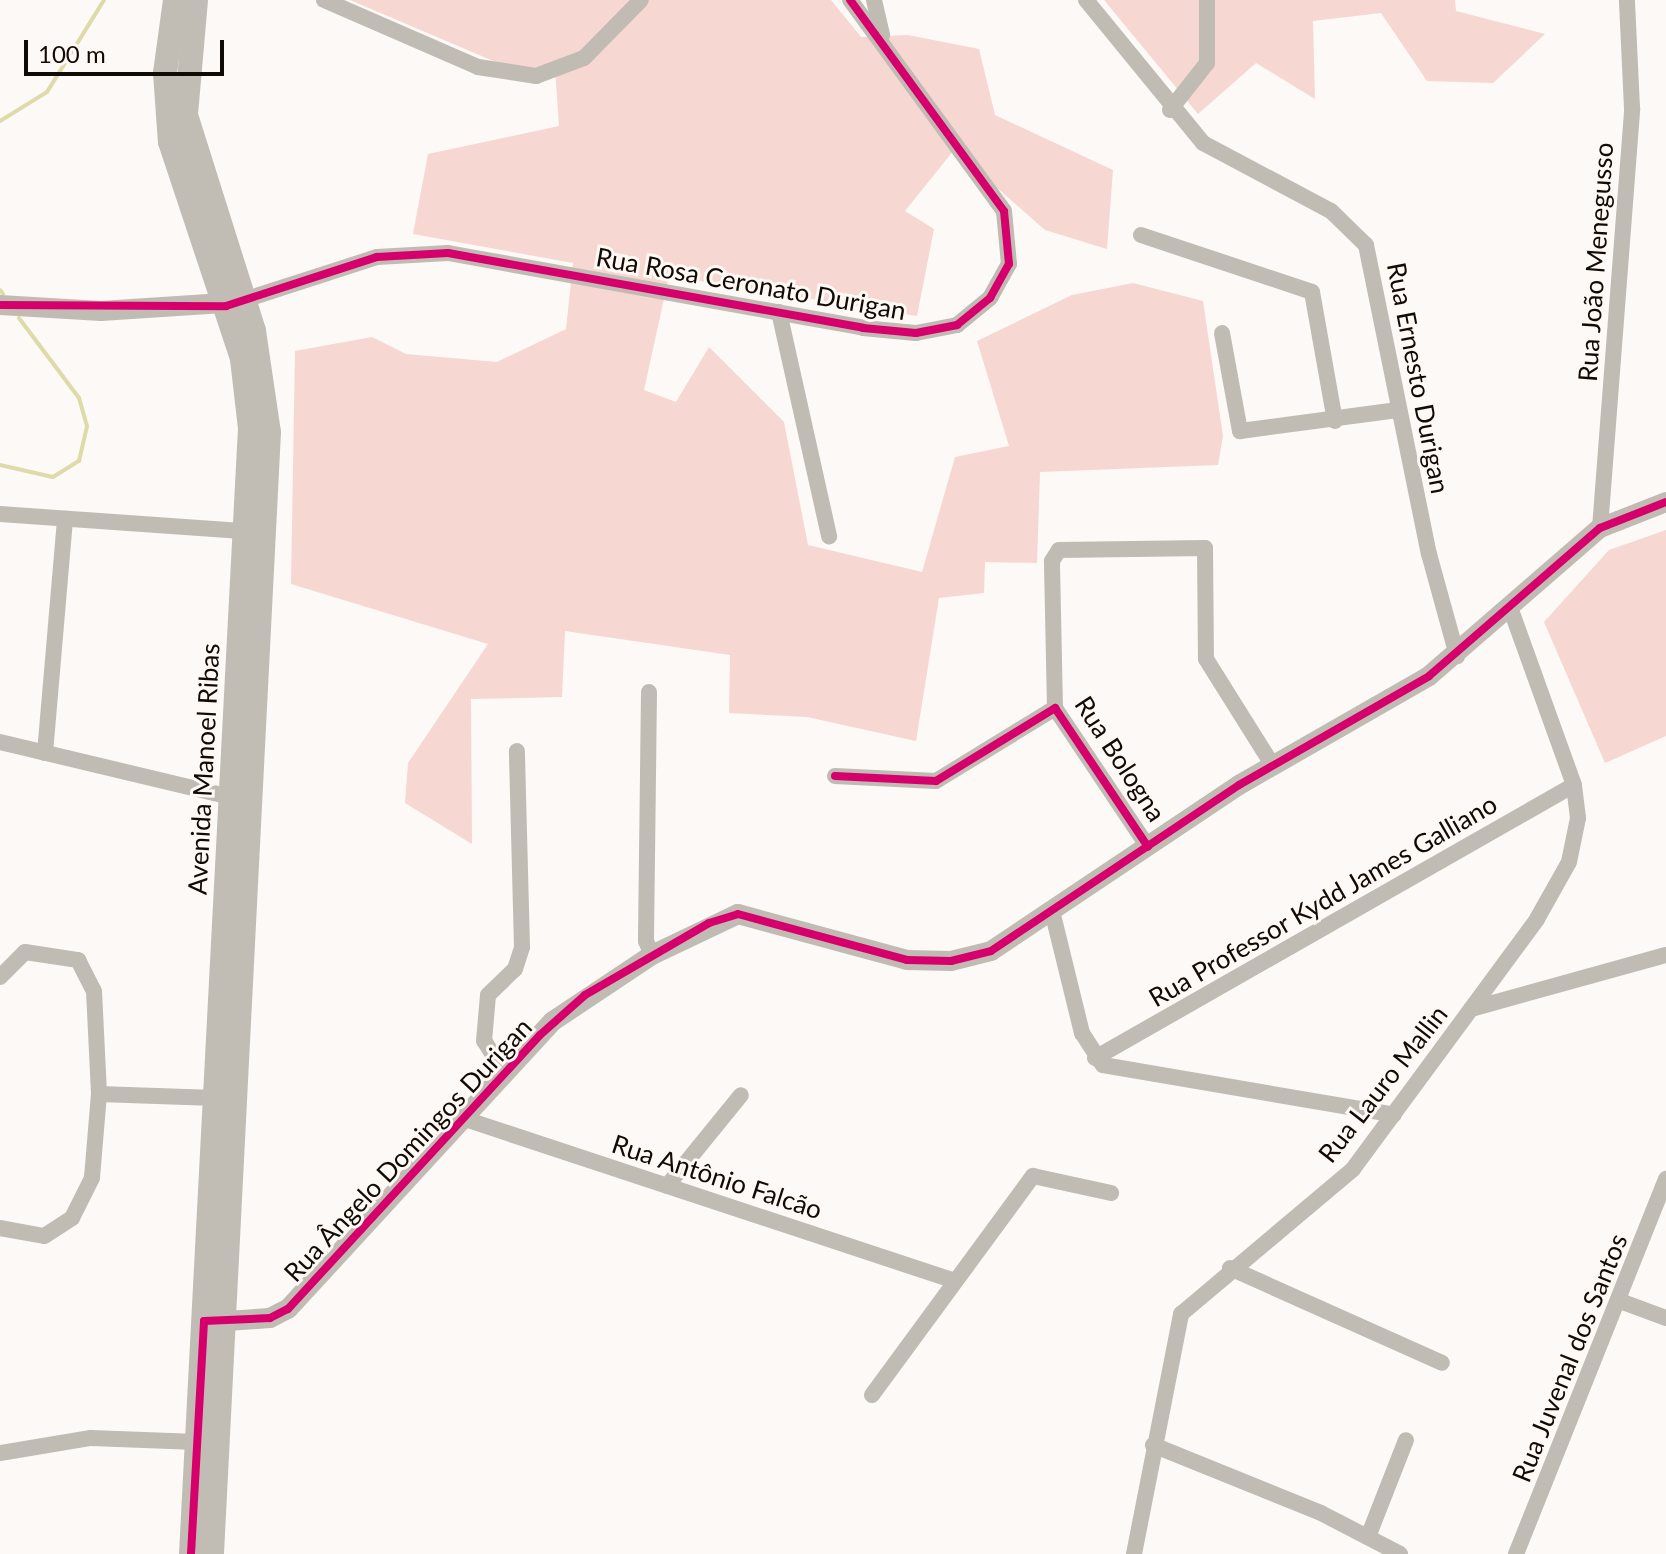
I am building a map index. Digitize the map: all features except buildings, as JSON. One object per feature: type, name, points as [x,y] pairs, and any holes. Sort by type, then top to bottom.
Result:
[{"type":"main road","name":"Avenida Manoel Ribas","points":[[175,0],[167,120],[266,391],[262,584],[220,1016],[215,1098],[212,1554]]},
{"type":"main road","name":"Avenida Manoel Ribas","points":[[191,1554],[197,1442],[233,1156],[249,832],[233,761],[249,454],[246,380],[235,303],[186,115],[196,0]]},
{"type":"main road","points":[[249,454],[253,493],[266,504]]},
{"type":"main road","points":[[245,531],[258,549],[262,584]]},
{"type":"main road","points":[[220,1016],[226,1067],[237,1074]]},
{"type":"main road","points":[[215,1098],[228,1113],[233,1156]]},
{"type":"street","points":[[324,0],[515,76],[550,73],[584,58],[641,0]]},
{"type":"street","name":"Rua Rosa Ceronato Durigan","points":[[235,303],[377,257],[448,253],[890,332],[937,331],[976,312],[1009,264],[1010,227],[997,196],[850,0]]},
{"type":"street","points":[[874,0],[886,48]]},
{"type":"street","name":"Rua Ernesto Durigan","points":[[1086,0],[1170,110],[1223,157],[1331,211],[1359,233],[1379,298],[1397,406],[1457,656]]},
{"type":"street","points":[[1170,110],[1207,63],[1207,0]]},
{"type":"street","name":"Rua João Menegusso","points":[[1600,528],[1632,108],[1627,0]]},
{"type":"street","points":[[1141,235],[1312,292],[1335,417]]},
{"type":"street","points":[[6,306],[235,303]]},
{"type":"street","points":[[779,312],[829,536]]},
{"type":"street","points":[[1222,333],[1240,431],[1397,406]]},
{"type":"street","name":"Rua Ângelo Domingos Durigan","points":[[214,1322],[288,1309],[569,1008],[652,955],[709,923],[749,914],[881,955],[951,961],[991,951],[1053,915],[1148,847],[1273,766],[1457,656],[1600,528],[1666,502]]},
{"type":"street","points":[[0,514],[245,531]]},
{"type":"street","points":[[45,753],[65,519]]},
{"type":"street","name":"Rua Bologna","points":[[1148,847],[1055,708],[1055,552],[1205,548],[1206,659],[1273,766]]},
{"type":"street","name":"Rua Lauro Mallin","points":[[1134,1554],[1175,1327],[1190,1302],[1353,1169],[1471,1009],[1562,877],[1576,836],[1574,785],[1511,610]]},
{"type":"street","points":[[649,692],[646,941],[652,955]]},
{"type":"street","points":[[835,776],[936,781],[1055,708]]},
{"type":"street","points":[[0,742],[241,791]]},
{"type":"street","points":[[505,1074],[484,1041],[488,995],[515,969],[522,947],[517,751]]},
{"type":"street","name":"Rua Professor Kydd James Galliano","points":[[1095,1058],[1574,785]]},
{"type":"street","points":[[1053,915],[1082,1033],[1095,1058],[1112,1068],[1394,1115]]},
{"type":"street","points":[[0,977],[25,952],[78,960],[94,991],[99,1094],[92,1178],[72,1218],[44,1236],[0,1228]]},
{"type":"street","points":[[1471,1009],[1666,955]]},
{"type":"street","points":[[99,1094],[215,1098]]},
{"type":"street","points":[[667,1186],[741,1095]]},
{"type":"street","name":"Rua Antônio Falcão","points":[[465,1119],[955,1281]]},
{"type":"street","points":[[872,1395],[1033,1176],[1111,1193]]},
{"type":"street","name":"Rua Juvenal dos Santos","points":[[1516,1554],[1620,1301],[1666,1179]]},
{"type":"street","points":[[1230,1268],[1442,1363]]},
{"type":"street","points":[[1620,1301],[1666,1318]]},
{"type":"street","points":[[0,1453],[91,1438],[197,1442]]},
{"type":"street","points":[[1368,1537],[1406,1440]]},
{"type":"street","points":[[1153,1445],[1368,1537],[1400,1554]]},
{"type":"shaded area","points":[[350,0],[831,0],[861,37],[908,35],[979,49],[995,115],[1113,170],[1107,249],[1045,230],[954,150],[905,211],[934,229],[917,316],[669,276],[644,390],[676,402],[709,347],[784,422],[808,545],[922,572],[955,457],[1009,446],[977,341],[1072,295],[1133,283],[1203,301],[1223,436],[1218,465],[1040,472],[1037,563],[985,562],[984,593],[939,598],[916,741],[807,717],[729,713],[730,655],[565,631],[562,697],[471,699],[472,844],[405,803],[408,763],[488,644],[291,584],[295,351],[372,337],[406,354],[497,362],[566,329],[573,263],[413,234],[428,154],[559,126],[555,68],[505,66]]},
{"type":"shaded area","points":[[1104,0],[1455,0],[1456,11],[1545,34],[1493,83],[1427,81],[1381,13],[1313,21],[1315,99],[1256,63],[1198,114]]},
{"type":"shaded area","points":[[1666,530],[1666,736],[1605,763],[1544,622],[1609,550]]},
{"type":"waterway","points":[[0,121],[47,92],[104,0]]},
{"type":"waterway","points":[[0,290],[3,294]]},
{"type":"waterway","points":[[0,465],[53,477],[79,461],[87,426],[79,398],[19,318]]},
{"type":"cycle path","points":[[0,305],[226,306],[377,257],[448,253],[863,328],[916,333],[957,325],[990,298],[1009,264],[1004,211],[850,0]]},
{"type":"cycle path","points":[[191,1554],[204,1321],[270,1318],[288,1309],[540,1035],[585,995],[709,923],[738,914],[907,960],[951,961],[991,951],[1239,785],[1429,676],[1600,528],[1666,502]]},
{"type":"cycle path","points":[[835,776],[936,781],[1055,708],[1148,847]]}]
